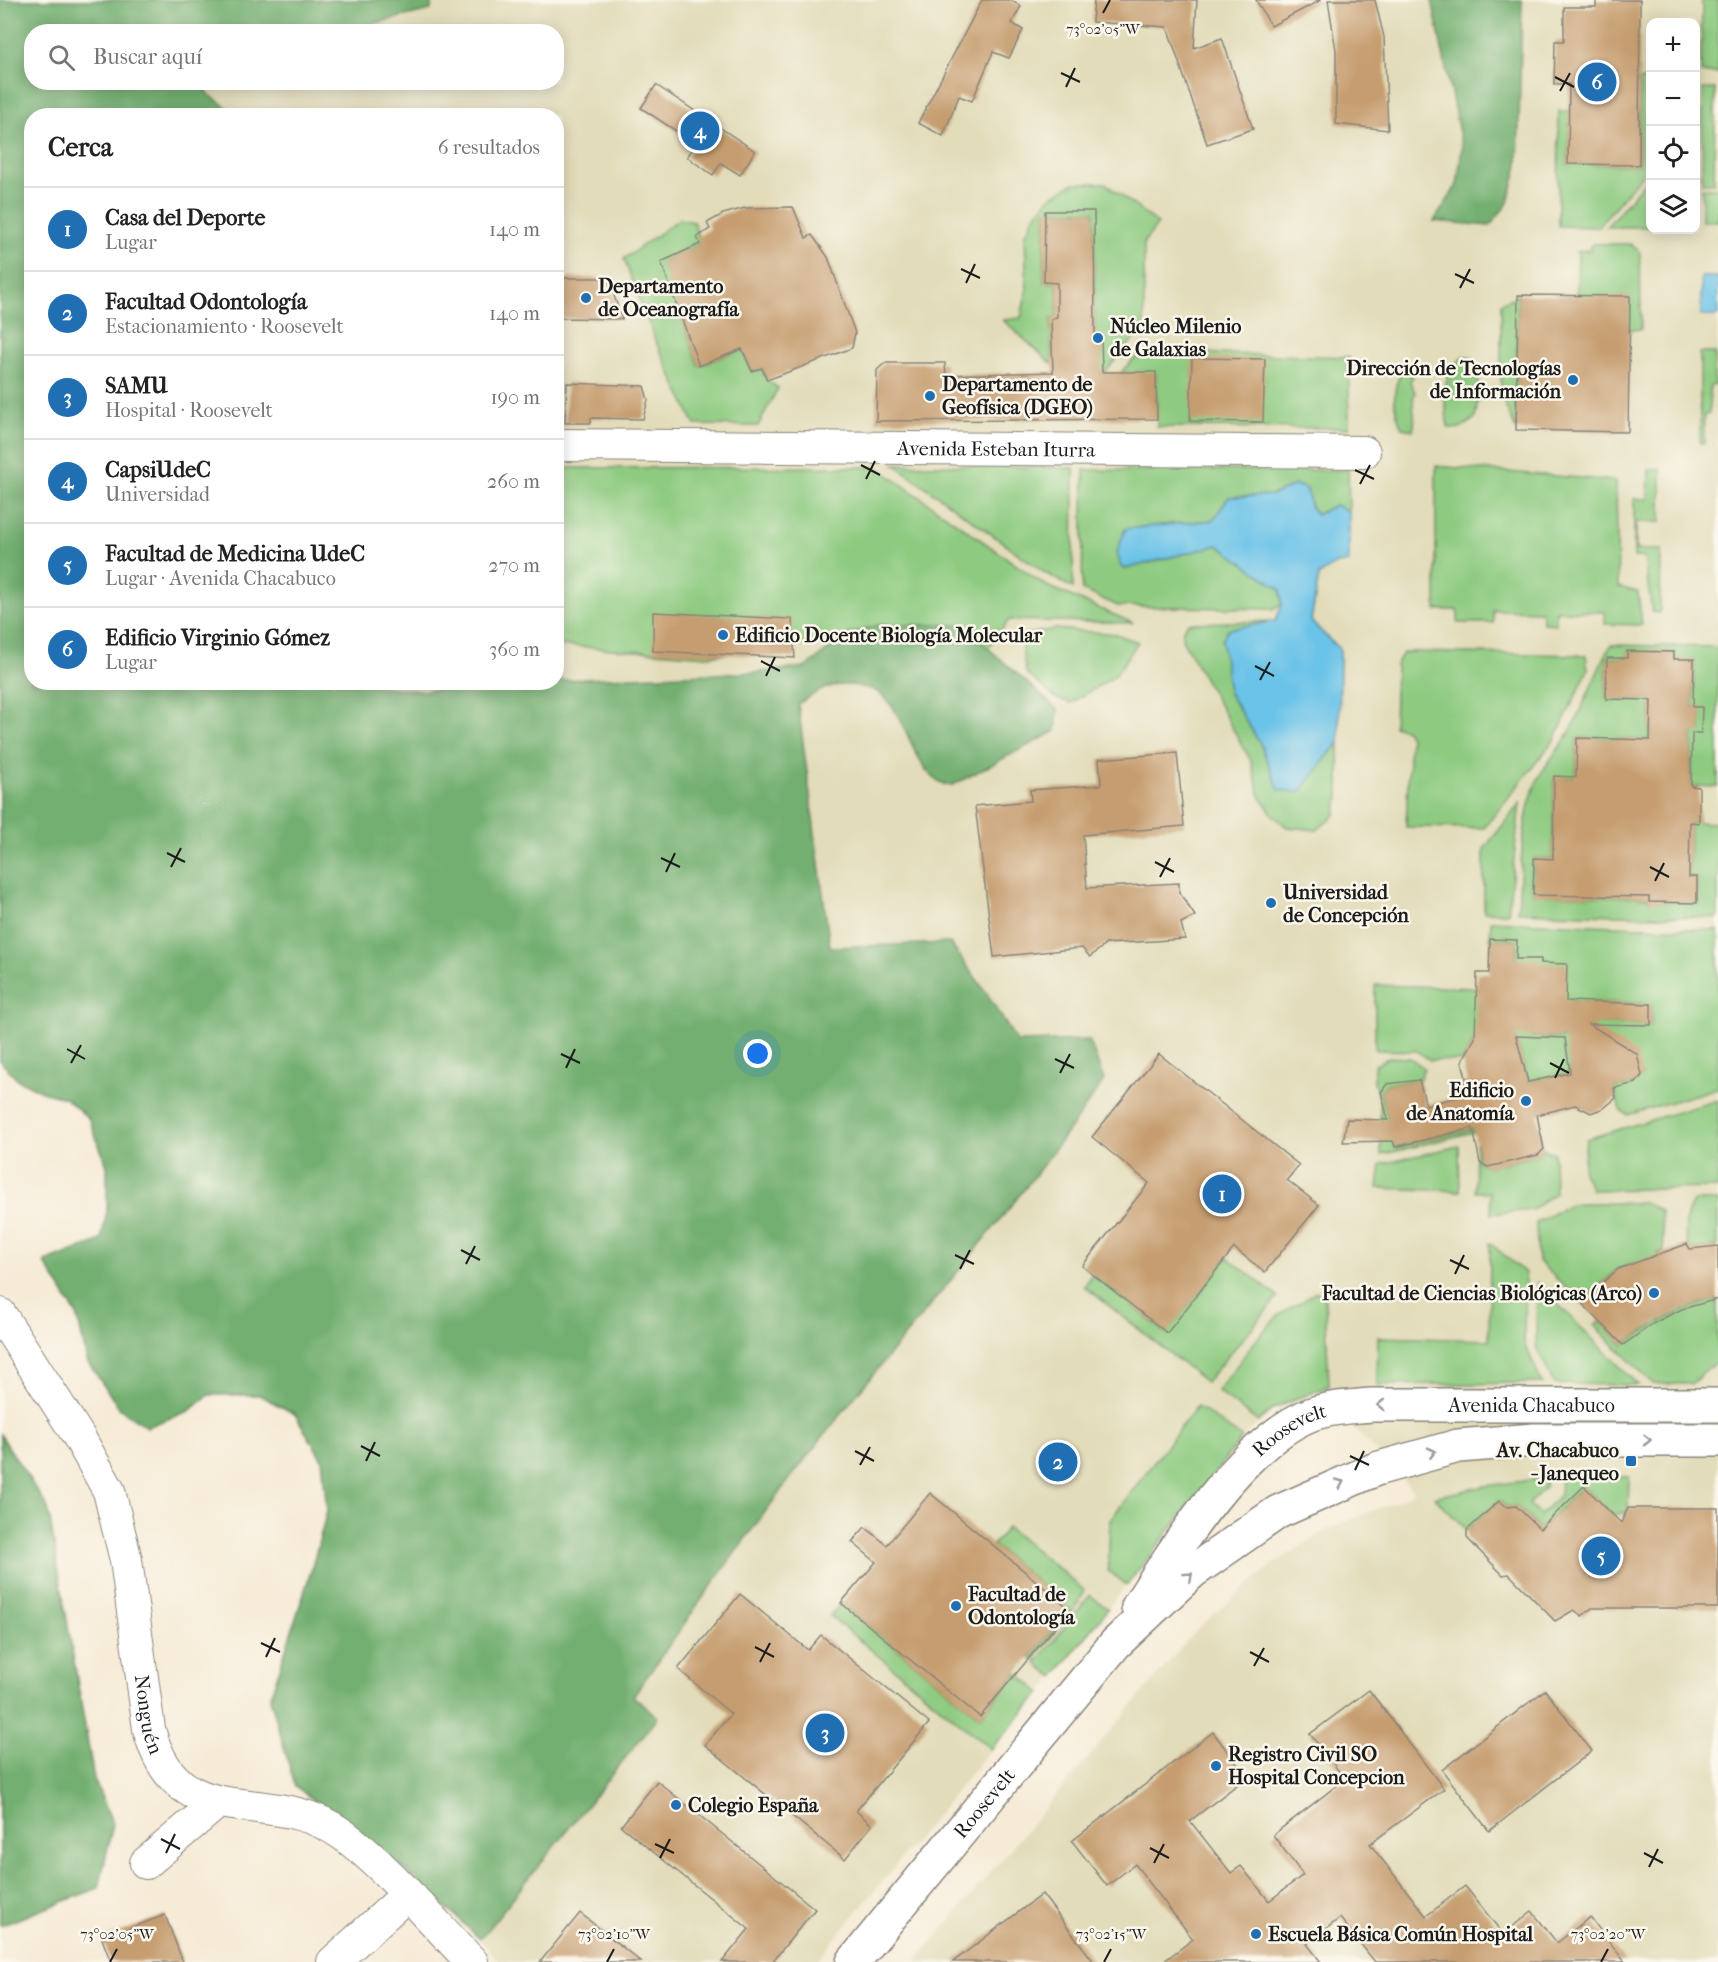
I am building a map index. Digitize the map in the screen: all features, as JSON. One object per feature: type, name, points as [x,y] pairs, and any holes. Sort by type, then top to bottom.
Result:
[{"type":"main road","name":"Avenida Chacabuco","points":[[1346,1407],[1442,1404],[1718,1405]]},
{"type":"main road","name":"Roosevelt","points":[[853,1962],[1115,1644],[1172,1553],[1232,1476],[1265,1444],[1294,1422],[1312,1414],[1346,1407]]},
{"type":"main road","name":"Avenida Chacabuco","points":[[1376,1469],[1428,1452],[1491,1443],[1718,1440]]},
{"type":"main road","name":"Roosevelt","points":[[1115,1644],[1192,1572],[1258,1524],[1305,1498],[1376,1469]]},
{"type":"street","name":"Avenida Esteban Iturra","points":[[564,445],[1364,452]]},
{"type":"street","name":"Nonguén","points":[[0,1314],[79,1437],[109,1491],[126,1560],[149,1729],[154,1747],[168,1772],[185,1790],[218,1802],[271,1806],[319,1819],[371,1858],[472,1962]]},
{"type":"street","points":[[146,1863],[218,1802]]},
{"type":"street","points":[[333,1962],[407,1895]]},
{"type":"shaded area","name":"Universidad de Concepción","points":[[431,0],[1718,0],[1718,1962],[915,1962],[1196,1630],[1272,1565],[1329,1528],[1403,1499],[1414,1491],[1317,1389],[1273,1409],[1242,1438],[1041,1693],[991,1749],[816,1962],[499,1962],[480,1939],[658,1718],[633,1696],[742,1543],[828,1430],[1060,1145],[1104,1080],[1089,1040],[1017,1042],[986,992],[950,943],[830,947],[798,705],[824,687],[852,685],[875,690],[892,705],[928,773],[1058,710],[1026,683],[848,634],[806,667],[564,681],[564,108],[228,108],[206,91],[564,90],[564,24],[372,24],[430,10]]},
{"type":"green space","points":[[0,0],[431,0],[431,10],[372,24],[24,24],[24,90],[207,90],[206,92],[228,108],[24,108],[24,690],[564,690],[564,680],[759,672],[806,667],[848,634],[879,625],[962,625],[1058,710],[1056,731],[951,786],[938,781],[928,771],[919,759],[897,713],[876,691],[858,686],[833,686],[819,691],[798,704],[830,947],[950,943],[986,992],[1017,1042],[1089,1040],[1104,1080],[1005,1214],[829,1429],[729,1561],[633,1696],[658,1717],[480,1939],[394,1860],[295,1786],[270,1698],[311,1571],[327,1511],[322,1459],[295,1414],[259,1395],[209,1395],[189,1411],[147,1427],[119,1408],[87,1361],[77,1315],[44,1262],[101,1240],[107,1211],[107,1166],[89,1119],[65,1098],[45,1093],[18,1080],[0,1061]]},
{"type":"green space","points":[[1432,0],[1522,0],[1518,166],[1508,203],[1490,226],[1434,221],[1457,185],[1462,147]]},
{"type":"green space","points":[[1702,0],[1718,0],[1718,73],[1701,73]]},
{"type":"green space","points":[[1640,80],[1646,80],[1646,170],[1598,227],[1558,226],[1559,111],[1569,111],[1568,164],[1639,165]]},
{"type":"green space","points":[[1703,89],[1715,89],[1714,183],[1702,183]]},
{"type":"green space","points":[[1646,181],[1646,227],[1606,227]]},
{"type":"green space","points":[[1074,183],[1105,183],[1158,224],[1144,242],[1144,327],[1105,372],[1094,372],[1102,353],[1101,336],[1095,334],[1094,211],[1045,211],[1044,282],[1057,283],[1057,317],[1051,319],[1052,364],[1003,320],[1021,318],[1027,288],[1025,236],[1034,217],[1050,197]]},
{"type":"green space","points":[[1702,188],[1718,188],[1718,221],[1702,221]]},
{"type":"green space","points":[[679,219],[694,222],[700,244],[662,262],[699,366],[742,349],[752,371],[762,368],[767,380],[778,388],[758,426],[695,425],[655,340],[624,259]]},
{"type":"green space","points":[[1593,244],[1630,244],[1640,252],[1641,329],[1629,330],[1577,296],[1578,251],[1589,250]]},
{"type":"green space","points":[[1518,295],[1516,430],[1501,396],[1501,303]]},
{"type":"green space","points":[[1155,352],[1349,357],[1349,428],[1157,427],[1156,373],[1121,372],[1135,358]]},
{"type":"green space","points":[[1700,353],[1715,353],[1714,385],[1710,386],[1709,414],[1704,415],[1704,443],[1700,443]]},
{"type":"green space","points":[[1465,356],[1475,360],[1477,367],[1479,389],[1475,418],[1463,427],[1452,428],[1448,427],[1445,388],[1451,371]]},
{"type":"green space","points":[[1402,371],[1413,376],[1410,382],[1415,392],[1413,430],[1402,428],[1395,407],[1396,385]]},
{"type":"green space","points":[[894,464],[1074,468],[1073,588],[1045,573]]},
{"type":"green space","points":[[1436,466],[1616,481],[1618,587],[1638,592],[1642,625],[1605,624],[1605,612],[1556,611],[1556,624],[1543,623],[1542,611],[1493,610],[1493,623],[1458,623],[1458,610],[1436,610]]},
{"type":"green space","points":[[877,467],[1045,585],[1133,623],[1009,620],[987,649],[926,642],[789,645],[708,656],[564,646],[564,468]]},
{"type":"green space","points":[[1649,469],[1661,469],[1661,522],[1636,522],[1636,550],[1661,550],[1660,613],[1652,612],[1644,557],[1634,557],[1634,499],[1648,499]]},
{"type":"green space","points":[[1084,470],[1348,470],[1349,511],[1335,505],[1316,515],[1310,505],[1307,489],[1296,485],[1272,495],[1229,497],[1213,520],[1125,529],[1125,569],[1218,545],[1281,590],[1282,605],[1272,609],[1118,606],[1082,590]]},
{"type":"green space","points":[[1275,621],[1259,625],[1228,678],[1229,693],[1260,743],[1280,790],[1300,792],[1310,775],[1339,744],[1339,799],[1335,815],[1317,830],[1287,827],[1272,814],[1260,796],[1251,761],[1182,639],[1183,629],[1188,623]]},
{"type":"green space","points":[[1055,629],[1116,634],[1138,642],[1115,676],[1071,703],[1057,699],[1026,673],[1020,635]]},
{"type":"green space","points":[[1611,645],[1718,647],[1718,787],[1691,786],[1692,733],[1701,732],[1701,707],[1693,707],[1694,660],[1674,659],[1674,652],[1628,651],[1627,658],[1607,658],[1606,699],[1651,700],[1650,740],[1577,738],[1576,774],[1573,777],[1554,777],[1553,859],[1534,858],[1533,894],[1635,897],[1649,898],[1649,901],[1697,903],[1697,877],[1689,877],[1690,822],[1718,823],[1718,918],[1518,912],[1523,845],[1532,794],[1544,768],[1570,732]]},
{"type":"green space","points":[[1403,653],[1586,655],[1588,670],[1555,739],[1484,828],[1406,827],[1410,737],[1406,730],[1394,726],[1396,665]]},
{"type":"green space","points":[[1520,803],[1508,913],[1484,912],[1484,849]]},
{"type":"green space","points":[[1491,921],[1718,930],[1718,1088],[1628,1115],[1620,1110],[1614,1088],[1636,1083],[1642,1075],[1568,1054],[1570,1073],[1528,1082],[1519,1048],[1474,1040],[1462,1061],[1430,1060],[1417,1051],[1375,1050],[1375,985],[1477,988],[1531,1037],[1568,1038],[1569,1023],[1651,1025],[1651,1004],[1515,999],[1517,940],[1490,939]]},
{"type":"green space","points":[[1389,1057],[1410,1058],[1424,1068],[1419,1080],[1387,1084],[1381,1092],[1395,1147],[1476,1128],[1477,1131],[1381,1155],[1380,1100],[1374,1083],[1374,1066]]},
{"type":"green space","points":[[1718,1100],[1718,1188],[1592,1190],[1583,1172],[1586,1139]]},
{"type":"green space","points":[[1476,1142],[1480,1163],[1488,1167],[1538,1155],[1544,1149],[1554,1153],[1555,1193],[1532,1210],[1491,1214],[1490,1192],[1475,1192]]},
{"type":"green space","points":[[1459,1146],[1460,1191],[1378,1188],[1381,1164]]},
{"type":"green space","points":[[1694,1201],[1718,1201],[1718,1246],[1690,1249],[1686,1237],[1686,1224],[1688,1212]]},
{"type":"green space","points":[[1645,1203],[1661,1211],[1664,1251],[1657,1254],[1660,1267],[1638,1274],[1632,1263],[1618,1269],[1581,1302],[1538,1261],[1536,1223],[1570,1204]]},
{"type":"green space","points":[[1490,1243],[1525,1273],[1524,1342],[1542,1383],[1377,1385],[1378,1337],[1489,1340]]},
{"type":"green space","points":[[1227,1257],[1278,1297],[1206,1382],[1084,1286],[1093,1274],[1166,1333]]},
{"type":"green space","points":[[1537,1283],[1638,1385],[1554,1384],[1536,1346]]},
{"type":"green space","points":[[1316,1291],[1325,1298],[1329,1386],[1273,1409],[1258,1422],[1217,1391],[1269,1325]]},
{"type":"green space","points":[[1717,1299],[1718,1360],[1691,1384],[1653,1384],[1594,1325],[1600,1321],[1623,1345],[1668,1318]]},
{"type":"green space","points":[[1197,1406],[1242,1438],[1127,1585],[1108,1571],[1110,1520]]},
{"type":"green space","points":[[0,1434],[48,1508],[94,1779],[113,1824],[99,1888],[0,1926]]},
{"type":"green space","points":[[1561,1476],[1629,1477],[1627,1512],[1613,1515],[1582,1487],[1540,1529],[1516,1506],[1507,1507],[1499,1501],[1467,1530],[1434,1497],[1485,1486],[1546,1478],[1545,1487],[1529,1504],[1540,1515],[1560,1495]]},
{"type":"green space","points":[[1007,1527],[1084,1590],[1079,1603],[1033,1660],[1030,1658],[1070,1609],[993,1545]]},
{"type":"green space","points":[[1090,1595],[1108,1609],[1054,1677],[1036,1663]]},
{"type":"green space","points":[[841,1603],[980,1717],[1017,1673],[1041,1693],[991,1749],[830,1616]]},
{"type":"water","points":[[1701,277],[1718,277],[1718,316],[1701,316]]},
{"type":"water","points":[[1296,485],[1307,489],[1310,505],[1316,515],[1335,505],[1349,511],[1349,562],[1336,564],[1319,575],[1311,621],[1340,650],[1339,744],[1299,792],[1279,790],[1260,743],[1229,693],[1222,640],[1228,629],[1275,621],[1282,605],[1281,590],[1218,545],[1125,569],[1121,567],[1117,553],[1125,529],[1213,520],[1229,497],[1272,495]]},
{"type":"building","points":[[982,0],[1010,0],[1021,6],[1012,23],[1023,30],[1009,58],[993,52],[972,101],[959,96],[943,136],[918,123]]},
{"type":"building","points":[[1094,0],[1197,0],[1194,48],[1222,38],[1253,129],[1207,144],[1167,27],[1092,22]]},
{"type":"building","points":[[1256,0],[1321,0],[1271,26]]},
{"type":"building","points":[[1328,0],[1375,0],[1384,37],[1388,130],[1336,124],[1336,50]]},
{"type":"building","points":[[1596,0],[1640,0],[1639,165],[1568,164],[1569,84],[1554,84],[1555,41],[1564,41],[1564,7],[1596,7]]},
{"type":"building","points":[[656,85],[755,151],[740,175],[721,163],[713,175],[687,157],[696,144],[641,108]]},
{"type":"building","points":[[793,207],[806,238],[812,235],[828,257],[855,333],[852,348],[767,380],[762,368],[752,371],[742,349],[699,366],[661,262],[700,244],[697,237],[710,229],[707,223],[723,214],[745,208]]},
{"type":"building","points":[[1045,211],[1094,211],[1095,334],[1101,335],[1102,372],[1156,372],[1157,419],[876,421],[877,370],[885,363],[945,363],[946,375],[1053,372],[1051,319],[1057,317],[1057,283],[1044,282]]},
{"type":"building","name":"Departamento de Oceanografía","points":[[564,278],[608,278],[622,319],[564,318]]},
{"type":"building","name":"Dirección de Tecnologías de Información","points":[[1518,295],[1630,296],[1628,432],[1516,430]]},
{"type":"building","points":[[1192,358],[1265,359],[1263,422],[1190,421]]},
{"type":"building","points":[[567,383],[644,386],[648,400],[643,419],[591,418],[591,423],[565,423]]},
{"type":"building","name":"Edificio Docente Biología Molecular","points":[[653,612],[792,619],[795,658],[653,651]]},
{"type":"building","points":[[1627,651],[1674,652],[1674,659],[1694,659],[1693,707],[1702,707],[1701,733],[1692,733],[1691,786],[1699,787],[1699,823],[1690,822],[1689,877],[1697,877],[1697,903],[1649,902],[1649,897],[1533,895],[1534,858],[1553,859],[1554,776],[1576,777],[1577,738],[1650,740],[1651,700],[1606,699],[1607,658],[1627,658]]},
{"type":"building","points":[[1177,753],[1184,826],[1083,835],[1087,888],[1179,883],[1179,892],[1195,916],[1181,923],[1185,939],[1106,944],[1090,957],[1082,948],[994,957],[975,806],[1031,801],[1030,790],[1101,785],[1099,759]]},
{"type":"building","points":[[1490,939],[1517,940],[1516,959],[1541,959],[1541,963],[1567,964],[1566,1001],[1651,1004],[1651,1025],[1589,1024],[1637,1054],[1642,1075],[1636,1083],[1614,1088],[1616,1098],[1604,1108],[1591,1113],[1575,1105],[1537,1115],[1544,1149],[1538,1155],[1488,1167],[1480,1163],[1473,1128],[1395,1147],[1393,1141],[1343,1142],[1347,1119],[1388,1120],[1381,1092],[1387,1084],[1419,1080],[1426,1105],[1462,1096],[1462,1085],[1467,1082],[1462,1061],[1475,1038],[1477,973],[1489,973]],"holes":[[[1516,1036],[1565,1038],[1570,1073],[1528,1082]]]},
{"type":"building","points":[[1159,1054],[1299,1165],[1287,1180],[1319,1205],[1265,1272],[1234,1248],[1167,1333],[1082,1266],[1149,1183],[1092,1137]]},
{"type":"building","name":"Facultad de Ciencias Biológicas (Arco)","points":[[1687,1244],[1690,1249],[1718,1246],[1718,1299],[1682,1309],[1654,1323],[1623,1345],[1581,1302],[1618,1269]]},
{"type":"building","points":[[1584,1486],[1621,1523],[1628,1508],[1718,1508],[1718,1608],[1592,1608],[1582,1616],[1574,1610],[1555,1621],[1509,1574],[1503,1575],[1467,1538],[1467,1530],[1499,1501],[1507,1507],[1516,1506],[1540,1529]]},
{"type":"building","name":"Facultad de Odontología","points":[[930,1493],[1070,1609],[980,1717],[841,1603],[876,1562],[852,1542],[865,1527],[887,1545]]},
{"type":"building","points":[[740,1594],[808,1650],[821,1635],[929,1723],[856,1811],[872,1825],[845,1859],[705,1745],[731,1714],[678,1669]]},
{"type":"building","points":[[1369,1690],[1444,1789],[1370,1844],[1426,1916],[1465,1886],[1503,1934],[1532,1911],[1557,1943],[1590,1917],[1625,1962],[1375,1962],[1340,1918],[1307,1944],[1321,1962],[1163,1962],[1193,1939],[1135,1864],[1107,1886],[1072,1841],[1213,1732],[1247,1777],[1190,1821],[1231,1873],[1241,1866],[1269,1901],[1303,1875],[1273,1835],[1345,1779],[1310,1734]]},
{"type":"building","points":[[1545,1690],[1592,1751],[1489,1831],[1442,1770]]},
{"type":"building","points":[[657,1781],[815,1909],[772,1962],[722,1962],[749,1929],[621,1826]]},
{"type":"building","points":[[1042,1894],[1094,1962],[953,1962]]},
{"type":"building","points":[[580,1913],[641,1962],[540,1962]]},
{"type":"building","points":[[165,1915],[183,1962],[111,1962],[102,1939]]},
{"type":"place","name":"Edificio Virginio Gómez","points":[[1597,82]]},
{"type":"place","name":"CapsiUdeC","points":[[700,131]]},
{"type":"place","name":"Departamento de Oceanografía","points":[[586,298]]},
{"type":"place","name":"Núcleo Milenio de Galaxias","points":[[1098,338]]},
{"type":"place","name":"Dirección de Tecnologías de Información","points":[[1573,380]]},
{"type":"place","name":"Departamento de Geofísica (DGEO)","points":[[930,396]]},
{"type":"place","name":"Edificio Docente Biología Molecular","points":[[723,635]]},
{"type":"place","name":"Universidad de Concepción","points":[[1271,903]]},
{"type":"place","name":"Edificio de Anatomía","points":[[1526,1101]]},
{"type":"place","name":"Casa del Deporte","points":[[1222,1194]]},
{"type":"place","name":"Facultad de Ciencias Biológicas (Arco)","points":[[1654,1293]]},
{"type":"place","name":"Av. Chacabuco - Janequeo","points":[[1631,1461]]},
{"type":"place","name":"Facultad Odontología","points":[[1058,1462]]},
{"type":"place","name":"Facultad de Medicina UdeC","points":[[1601,1556]]},
{"type":"place","name":"Facultad de Odontología","points":[[956,1606]]},
{"type":"place","name":"SAMU","points":[[825,1733]]},
{"type":"place","name":"Registro Civil SO Hospital Concepcion","points":[[1216,1766]]},
{"type":"place","name":"Colegio España","points":[[676,1805]]},
{"type":"place","name":"Escuela Básica Común Hospital","points":[[1256,1934]]}]
